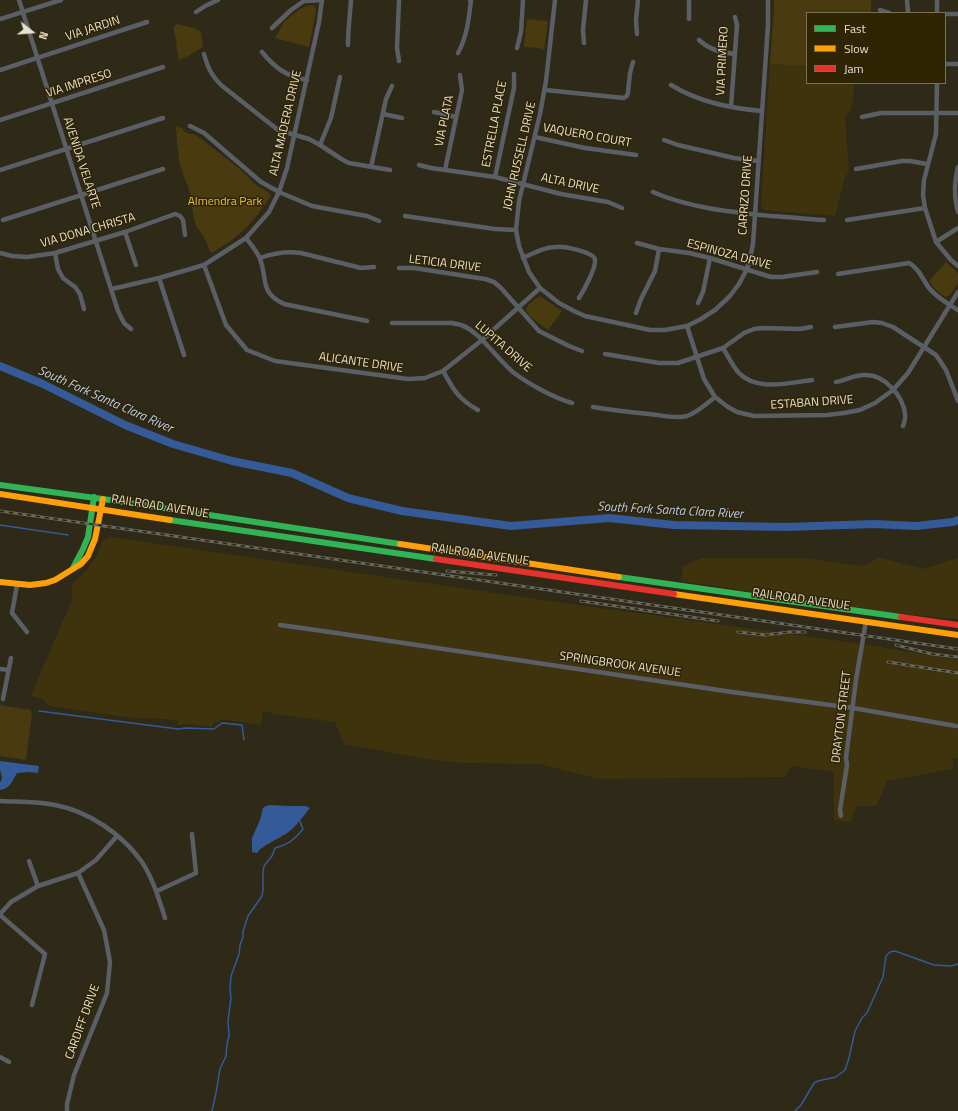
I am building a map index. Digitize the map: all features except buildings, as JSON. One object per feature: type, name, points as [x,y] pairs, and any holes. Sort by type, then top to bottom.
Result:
[{"type":"main road","name":"RAILROAD AVENUE","points":[[0,485],[94,497],[741,595],[958,625]]},
{"type":"main road","name":"RAILROAD AVENUE","points":[[0,494],[958,635]]},
{"type":"main road","points":[[73,568],[75,561],[86,544],[94,497]]},
{"type":"main road","points":[[0,582],[17,585],[46,583],[55,580],[81,564],[88,556],[97,532],[102,499]]},
{"type":"main road","points":[[606,584],[615,580],[645,584],[648,580]]},
{"type":"street","name":"AVENIDA VELARTE","points":[[19,0],[118,311],[124,323],[131,329]]},
{"type":"street","points":[[0,19],[61,0]]},
{"type":"street","points":[[196,12],[204,6],[218,0]]},
{"type":"street","points":[[272,28],[291,10],[304,1],[322,0]]},
{"type":"street","name":"ALTA MADERA DRIVE","points":[[112,289],[159,278],[204,265],[246,238],[269,212],[279,192],[288,168],[319,22],[322,0]]},
{"type":"street","points":[[348,45],[351,0]]},
{"type":"street","points":[[399,0],[397,48],[399,60]]},
{"type":"street","points":[[458,53],[462,45],[469,18],[470,0]]},
{"type":"street","points":[[517,48],[521,32],[523,0]]},
{"type":"street","name":"JOHN RUSSELL DRIVE","points":[[555,0],[544,90],[535,137],[519,201],[516,230],[519,246],[529,272],[540,288],[559,303],[574,312],[650,330]]},
{"type":"street","points":[[584,43],[583,30],[586,0]]},
{"type":"street","points":[[637,34],[636,20],[638,0]]},
{"type":"street","points":[[689,0],[689,19]]},
{"type":"street","name":"CARRIZO DRIVE","points":[[650,330],[665,330],[687,326],[701,319],[715,310],[732,293],[747,270],[752,252],[755,214],[768,25],[768,0]]},
{"type":"street","points":[[907,0],[908,12]]},
{"type":"street","points":[[937,0],[937,12]]},
{"type":"street","points":[[880,10],[886,12]]},
{"type":"street","points":[[946,14],[958,14]]},
{"type":"street","name":"VIA PRIMERO","points":[[731,106],[737,24],[734,17]]},
{"type":"street","name":"VIA JARDIN","points":[[0,70],[147,22]]},
{"type":"street","points":[[700,40],[704,45],[717,51],[735,54]]},
{"type":"street","points":[[262,52],[270,62],[282,72],[307,80]]},
{"type":"street","points":[[204,54],[208,69],[214,78],[278,130],[309,139],[349,163],[390,170]]},
{"type":"street","points":[[544,90],[624,98],[627,96],[633,62]]},
{"type":"street","points":[[946,64],[958,64]]},
{"type":"street","name":"VIA IMPRESO","points":[[0,120],[163,67]]},
{"type":"street","name":"ESTRELLA PLACE","points":[[495,177],[514,88],[514,74]]},
{"type":"street","name":"VIA PLATA","points":[[445,170],[462,90],[460,75]]},
{"type":"street","points":[[320,145],[329,122],[340,77]]},
{"type":"street","points":[[671,84],[683,92],[700,99],[746,110],[762,111]]},
{"type":"street","points":[[937,84],[936,134],[924,180],[923,195],[925,208],[936,242],[958,266]]},
{"type":"street","points":[[371,167],[386,99],[392,86]]},
{"type":"street","points":[[434,112],[456,117]]},
{"type":"street","points":[[862,117],[881,113],[958,113]]},
{"type":"street","points":[[383,114],[402,118]]},
{"type":"street","points":[[0,170],[163,118]]},
{"type":"street","points":[[190,126],[204,133],[261,182],[279,192],[312,206],[367,216],[379,221]]},
{"type":"street","name":"VAQUERO COURT","points":[[535,137],[585,148],[636,155]]},
{"type":"street","points":[[664,140],[678,146],[739,159],[758,161]]},
{"type":"street","points":[[856,169],[902,161],[928,164]]},
{"type":"street","name":"ALTA DRIVE","points":[[419,165],[495,177],[561,194],[608,202],[622,208]]},
{"type":"street","points":[[958,167],[954,196],[958,212]]},
{"type":"street","points":[[3,220],[163,169]]},
{"type":"street","points":[[653,192],[666,198],[708,208],[824,220]]},
{"type":"street","points":[[847,220],[925,208]]},
{"type":"street","name":"VIA DONA CHRISTA","points":[[0,253],[12,256],[27,257],[55,254],[125,232],[175,214],[180,216],[183,220],[185,235]]},
{"type":"street","points":[[405,216],[495,230],[516,230]]},
{"type":"street","points":[[936,242],[958,228]]},
{"type":"street","points":[[125,232],[136,265]]},
{"type":"street","points":[[246,238],[260,258],[266,287],[270,295],[276,301],[284,304],[367,321]]},
{"type":"street","name":"ESPINOZA DRIVE","points":[[637,244],[710,258],[771,276],[782,277],[817,272]]},
{"type":"street","points":[[523,258],[544,249],[556,247],[568,248],[591,254],[595,260],[594,266],[586,287],[579,298]]},
{"type":"street","points":[[636,313],[655,271],[659,249]]},
{"type":"street","points":[[260,258],[283,252],[292,252],[361,268],[374,268]]},
{"type":"street","points":[[55,254],[58,269],[63,278],[75,287],[80,294],[84,309]]},
{"type":"street","points":[[698,303],[703,292],[710,258]]},
{"type":"street","points":[[838,274],[910,263],[914,265],[929,288],[937,296],[958,310]]},
{"type":"street","name":"ALICANTE DRIVE","points":[[204,265],[226,325],[247,350],[276,361],[408,379],[425,378],[443,371],[482,340],[540,288]]},
{"type":"street","name":"LETICIA DRIVE","points":[[399,268],[414,268],[485,279],[494,282],[539,331],[582,351]]},
{"type":"street","points":[[159,278],[184,355]]},
{"type":"street","name":"ESTABAN DRIVE","points":[[687,326],[704,379],[715,397],[737,412],[747,415],[767,417],[844,413],[860,410],[874,403],[893,390],[908,374],[949,304],[958,292]]},
{"type":"street","points":[[835,327],[873,322],[882,323],[893,327],[936,355],[946,370],[958,401]]},
{"type":"street","name":"LUPITA DRIVE","points":[[392,323],[452,323],[469,328],[502,362],[515,373],[563,401],[572,403]]},
{"type":"street","points":[[605,354],[660,363],[678,363],[723,348],[744,333],[754,330],[764,328],[810,327]]},
{"type":"street","points":[[723,348],[738,373],[748,380],[758,384],[767,385],[812,380]]},
{"type":"street","points":[[443,371],[454,390],[467,403],[478,410]]},
{"type":"street","points":[[836,382],[855,376],[866,375],[876,377],[885,382],[902,403],[906,416],[903,426]]},
{"type":"street","points":[[593,406],[606,409],[673,417],[685,416],[695,412],[715,397]]},
{"type":"street","points":[[17,585],[12,613],[27,632]]},
{"type":"street","name":"DRAYTON STREET","points":[[841,816],[840,810],[847,765],[846,758],[866,621]]},
{"type":"street","name":"SPRINGBROOK AVENUE","points":[[280,625],[732,692],[853,708],[956,726]]},
{"type":"street","points":[[3,699],[11,658]]},
{"type":"street","points":[[0,669],[9,670]]},
{"type":"street","points":[[0,801],[31,802],[55,805],[75,811],[95,820],[117,836],[142,863],[157,891],[165,918]]},
{"type":"street","points":[[157,891],[196,873],[192,834]]},
{"type":"street","points":[[32,1005],[45,954],[0,914],[11,902],[38,886],[78,873],[96,860],[117,836]]},
{"type":"street","points":[[29,861],[38,886]]},
{"type":"street","name":"CARDIFF DRIVE","points":[[67,1111],[67,1104],[74,1075],[106,993],[110,962],[104,930],[78,873]]},
{"type":"street","points":[[0,1057],[9,1062]]},
{"type":"shaded area","points":[[770,64],[806,66],[806,84],[854,84],[853,102],[849,113],[845,117],[849,172],[845,177],[835,216],[765,210],[761,206]]},
{"type":"shaded area","points":[[111,537],[571,604],[855,643],[958,660],[958,758],[953,758],[953,769],[887,781],[876,806],[856,806],[851,822],[834,820],[834,772],[792,766],[784,777],[599,779],[539,764],[461,763],[426,759],[344,744],[335,722],[273,714],[269,712],[263,712],[261,725],[221,719],[219,722],[213,724],[212,727],[188,724],[178,725],[177,720],[141,719],[49,706],[44,700],[31,695],[72,600],[72,584],[87,570],[97,555],[103,540]]},
{"type":"shaded area","points":[[702,558],[803,558],[863,566],[879,558],[923,569],[958,558],[958,619],[895,613],[681,581],[683,566]]},
{"type":"green space","points":[[774,0],[871,0],[871,12],[806,12],[806,66],[770,64]]},
{"type":"green space","points":[[313,5],[316,11],[309,47],[275,38],[285,21],[300,9]]},
{"type":"green space","points":[[527,19],[548,21],[544,50],[524,47]]},
{"type":"green space","points":[[177,24],[194,28],[201,32],[203,47],[179,60],[174,29],[174,26]]},
{"type":"green space","name":"Almendra Park","points":[[176,126],[182,128],[187,133],[196,135],[240,169],[255,184],[271,196],[245,229],[230,242],[211,253],[204,237],[196,226],[194,219],[190,192],[180,166]]},
{"type":"green space","points":[[946,262],[958,273],[958,283],[950,295],[945,297],[935,289],[929,281]]},
{"type":"green space","points":[[540,296],[562,311],[548,330],[532,318],[526,310],[529,304]]},
{"type":"green space","points":[[0,705],[30,710],[32,714],[26,760],[0,756]]},
{"type":"water","points":[[0,761],[39,766],[38,773],[17,773],[12,782],[6,788],[0,790],[2,778]]},
{"type":"water","points":[[270,805],[306,806],[310,808],[291,830],[263,847],[257,853],[252,852],[252,838],[260,820],[263,808]]},
{"type":"waterway","name":"South Fork Santa Clara River","points":[[0,366],[43,384],[125,425],[173,444],[232,461],[292,473],[348,498],[402,511],[511,526],[609,518],[674,525],[786,527],[874,524],[916,526],[953,522],[958,520]]},
{"type":"waterway","points":[[0,525],[68,535]]},
{"type":"waterway","points":[[39,711],[178,729],[214,729],[222,723],[242,725],[244,740]]},
{"type":"waterway","points":[[212,1111],[220,1069],[226,1056],[229,1036],[228,1021],[231,998],[231,976],[239,954],[243,931],[248,916],[262,896],[264,866],[272,856],[275,848],[291,841],[303,829],[299,819]]},
{"type":"waterway","points":[[795,1111],[801,1105],[814,1083],[836,1077],[845,1070],[855,1031],[862,1018],[867,1013],[883,977],[886,956],[890,952],[895,951],[934,965],[951,966],[958,964]]},
{"type":"railway","points":[[0,511],[958,649]]},
{"type":"railway","points":[[447,571],[496,575]]},
{"type":"railway","points":[[581,601],[718,621]]},
{"type":"railway","points":[[738,632],[765,635],[805,632]]},
{"type":"railway","points":[[896,645],[932,654],[958,657]]},
{"type":"railway","points":[[888,662],[958,673]]},
{"type":"traffic: fast","points":[[0,485],[110,500],[400,544]]},
{"type":"traffic: fast","points":[[73,568],[88,537],[94,497]]},
{"type":"traffic: fast","points":[[170,520],[436,559]]},
{"type":"traffic: fast","points":[[619,577],[901,617]]},
{"type":"traffic: slow","points":[[0,494],[170,520]]},
{"type":"traffic: slow","points":[[0,582],[30,585],[46,583],[55,580],[81,564],[88,556],[95,539],[103,499]]},
{"type":"traffic: slow","points":[[400,544],[619,577]]},
{"type":"traffic: slow","points":[[674,594],[958,635]]},
{"type":"traffic: jam","points":[[436,559],[674,594]]},
{"type":"traffic: jam","points":[[901,617],[958,625]]}]
